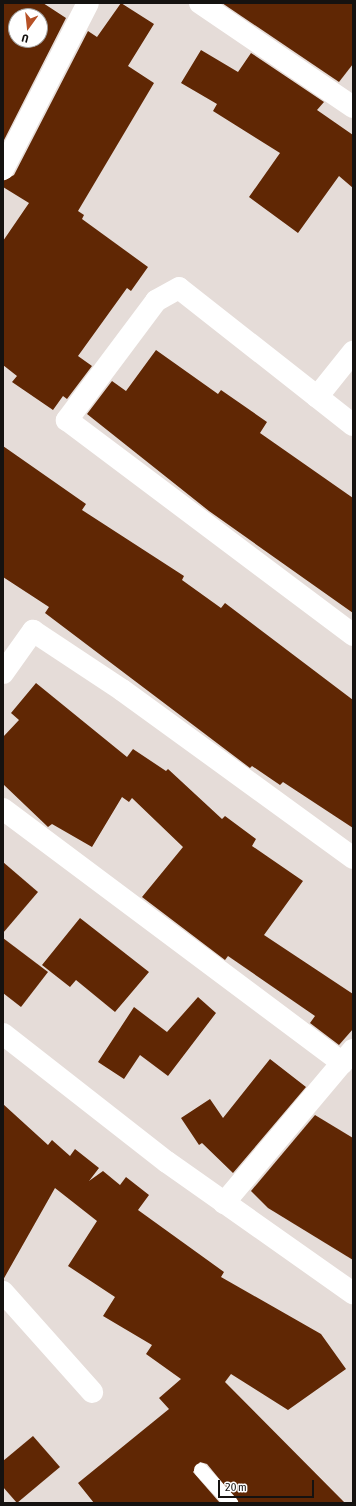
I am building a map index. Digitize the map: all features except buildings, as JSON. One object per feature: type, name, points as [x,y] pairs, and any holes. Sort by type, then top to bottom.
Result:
[{"type":"street","points":[[3,169],[88,3]]},
{"type":"street","points":[[200,3],[353,107]]},
{"type":"street","points":[[353,425],[179,288],[156,301],[67,420],[353,635]]},
{"type":"street","points":[[317,397],[353,352]]},
{"type":"street","points":[[3,673],[33,631],[122,690],[353,858]]},
{"type":"street","points":[[3,809],[348,1057],[224,1203]]},
{"type":"street","points":[[3,1034],[224,1203],[353,1293]]},
{"type":"street","points":[[3,1292],[92,1392]]},
{"type":"lane","points":[[201,1470],[231,1503]]}]
